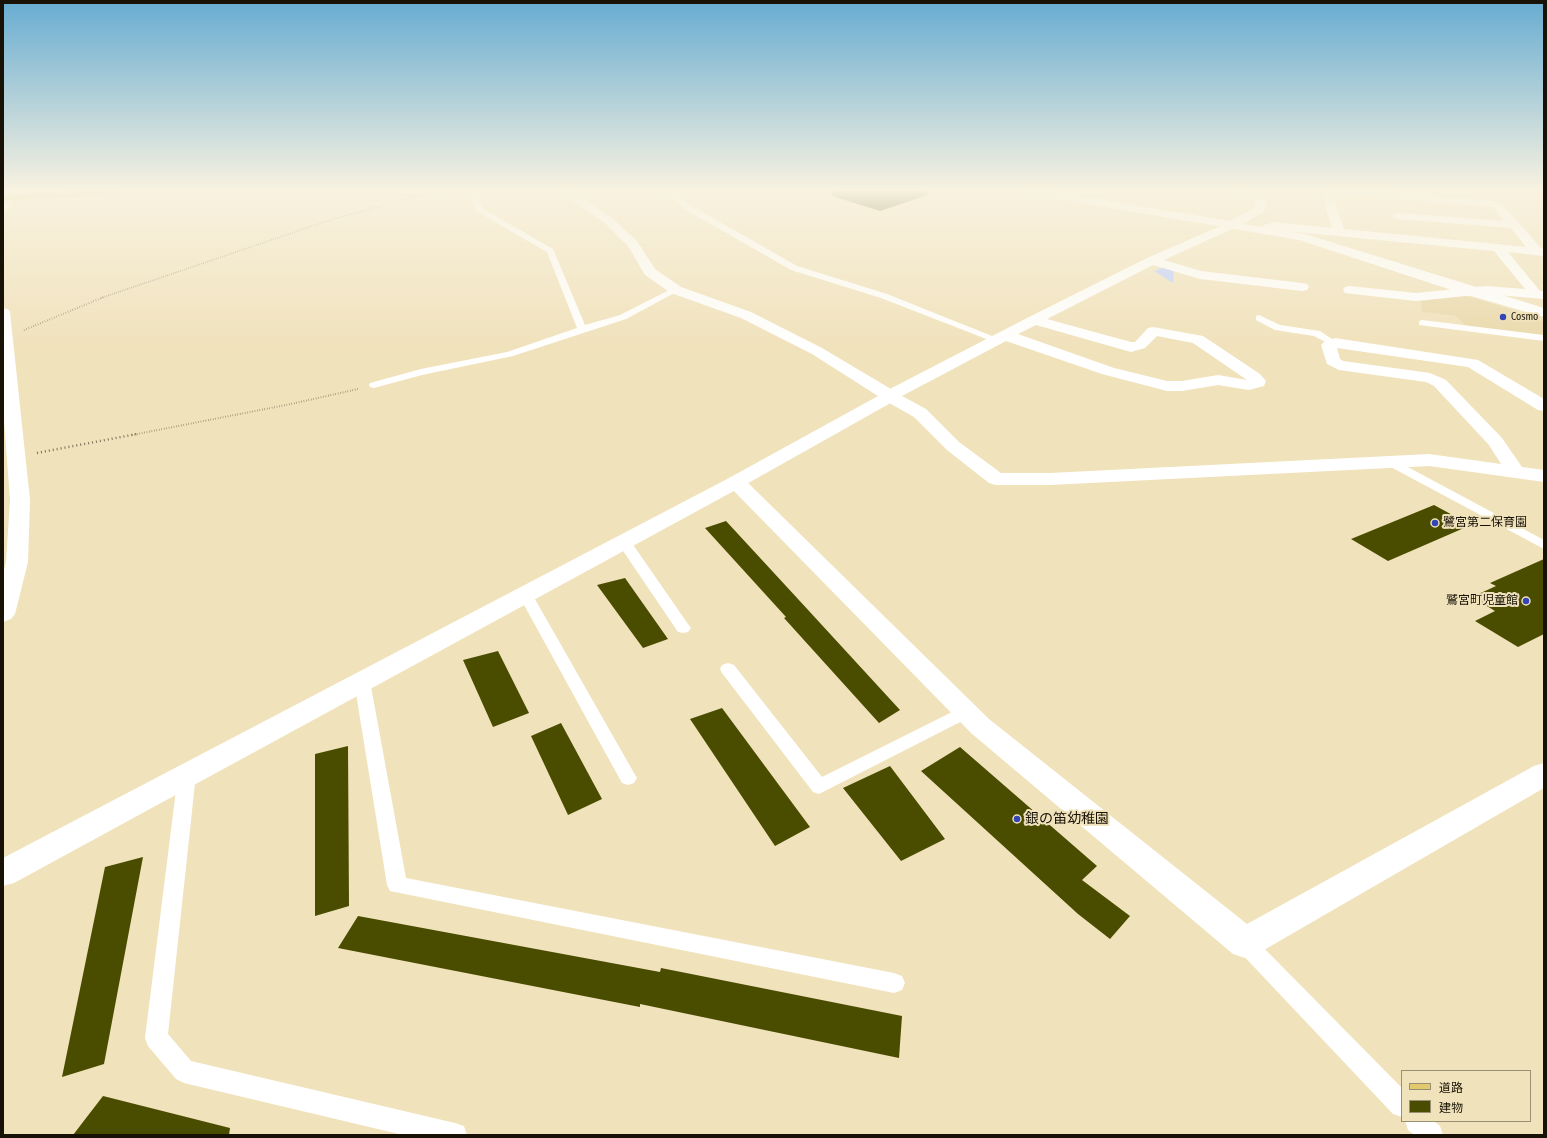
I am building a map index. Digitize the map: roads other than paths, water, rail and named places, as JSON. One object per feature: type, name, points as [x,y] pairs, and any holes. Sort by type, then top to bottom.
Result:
[{"type":"street","points":[[633,244],[650,272],[676,290],[746,315],[817,351],[920,413],[953,446],[996,478],[1050,479],[1429,460],[1544,476]]},
{"type":"street","points":[[3,873],[736,482],[890,396],[1034,320],[1152,261],[1190,244]]},
{"type":"street","points":[[1323,244],[1469,291],[1544,313]]},
{"type":"street","points":[[1466,244],[1541,251]]},
{"type":"street","points":[[1497,247],[1540,294]]},
{"type":"street","points":[[1152,261],[1200,275],[1302,287]]},
{"type":"street","points":[[1350,290],[1416,297],[1469,291],[1494,290],[1540,294]]},
{"type":"street","points":[[3,312],[20,500],[17,562],[3,614]]},
{"type":"street","points":[[1001,338],[1103,370],[1166,386],[1182,386],[1218,380],[1249,385],[1258,384],[1258,381],[1254,377],[1198,339],[1153,331],[1140,345],[1131,347],[1034,320]]},
{"type":"street","points":[[1516,472],[1496,442],[1440,383],[1430,378],[1339,365],[1333,361],[1329,345],[1333,343],[1476,365],[1544,406]]},
{"type":"street","points":[[736,482],[966,712],[992,736],[1245,943],[1544,774]]},
{"type":"lane","points":[[538,244],[550,251],[582,329]]},
{"type":"lane","points":[[752,244],[794,268],[884,296],[1001,338]]},
{"type":"lane","points":[[374,385],[421,372],[509,354],[582,329],[623,318],[676,290]]},
{"type":"lane","points":[[1259,318],[1278,328],[1317,333],[1333,343]]},
{"type":"lane","points":[[1422,323],[1544,338]]},
{"type":"lane","points":[[1391,462],[1544,544]]},
{"type":"lane","points":[[624,542],[683,628]]},
{"type":"lane","points":[[525,594],[628,778]]},
{"type":"lane","points":[[728,670],[819,787],[966,712]]},
{"type":"lane","points":[[362,681],[397,885],[894,983]]},
{"type":"lane","points":[[187,774],[156,1038],[184,1071],[454,1135]]},
{"type":"lane","points":[[1245,943],[1401,1104]]},
{"type":"lane","points":[[1418,1122],[1431,1135]]},
{"type":"place","name":"Cosmo","points":[[1503,317]]},
{"type":"place","name":"鷺宮第二保育園","points":[[1435,523]]},
{"type":"place","name":"鷲宮町児童館","points":[[1526,601]]},
{"type":"place","name":"銀の笛幼稚園","points":[[1017,819]]}]
